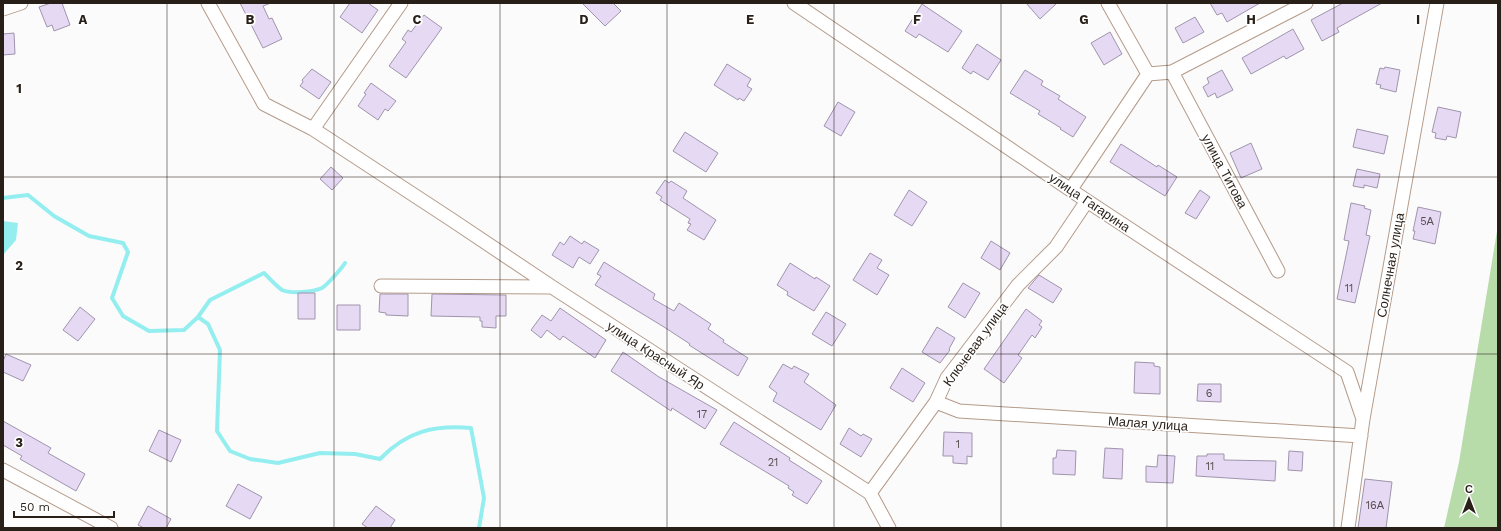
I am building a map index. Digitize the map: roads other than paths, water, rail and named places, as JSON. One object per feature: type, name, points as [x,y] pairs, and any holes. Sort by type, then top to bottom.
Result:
[{"type":"street","points":[[3,9],[21,3]]},
{"type":"street","name":"улица Красный Яр","points":[[208,3],[264,104],[313,129],[452,220],[552,288],[870,493],[889,528]]},
{"type":"street","points":[[313,129],[401,3]]},
{"type":"street","name":"улица Гагарина","points":[[794,3],[1071,189],[1087,202],[1347,372],[1363,419]]},
{"type":"street","points":[[1108,3],[1148,74]]},
{"type":"street","points":[[1148,74],[1172,72],[1306,3]]},
{"type":"street","name":"Солнечная улица","points":[[1348,528],[1363,419],[1437,3]]},
{"type":"street","name":"улица Титова","points":[[1172,72],[1278,271]]},
{"type":"street","points":[[1071,189],[1148,74]]},
{"type":"street","name":"Ключевая улица","points":[[870,493],[936,402],[947,378],[1018,285],[1056,247],[1087,202]]},
{"type":"street","points":[[381,286],[552,288]]},
{"type":"street","name":"Малая улица","points":[[936,402],[959,411],[1361,436]]},
{"type":"street","points":[[3,470],[95,524],[111,528]]},
{"type":"water","points":[[3,221],[18,223],[16,240],[3,255]]},
{"type":"waterway","points":[[3,198],[28,195],[54,216],[89,236],[123,243],[128,252],[112,298],[123,316],[149,331],[184,330],[198,317],[208,324],[220,350],[217,431],[230,451],[250,459],[278,463],[320,453],[355,454],[380,459],[400,442],[422,432],[445,428],[471,428],[484,498],[479,528]]},
{"type":"waterway","points":[[198,317],[210,300],[264,273],[282,290],[291,292],[308,291],[322,288],[345,263]]}]
